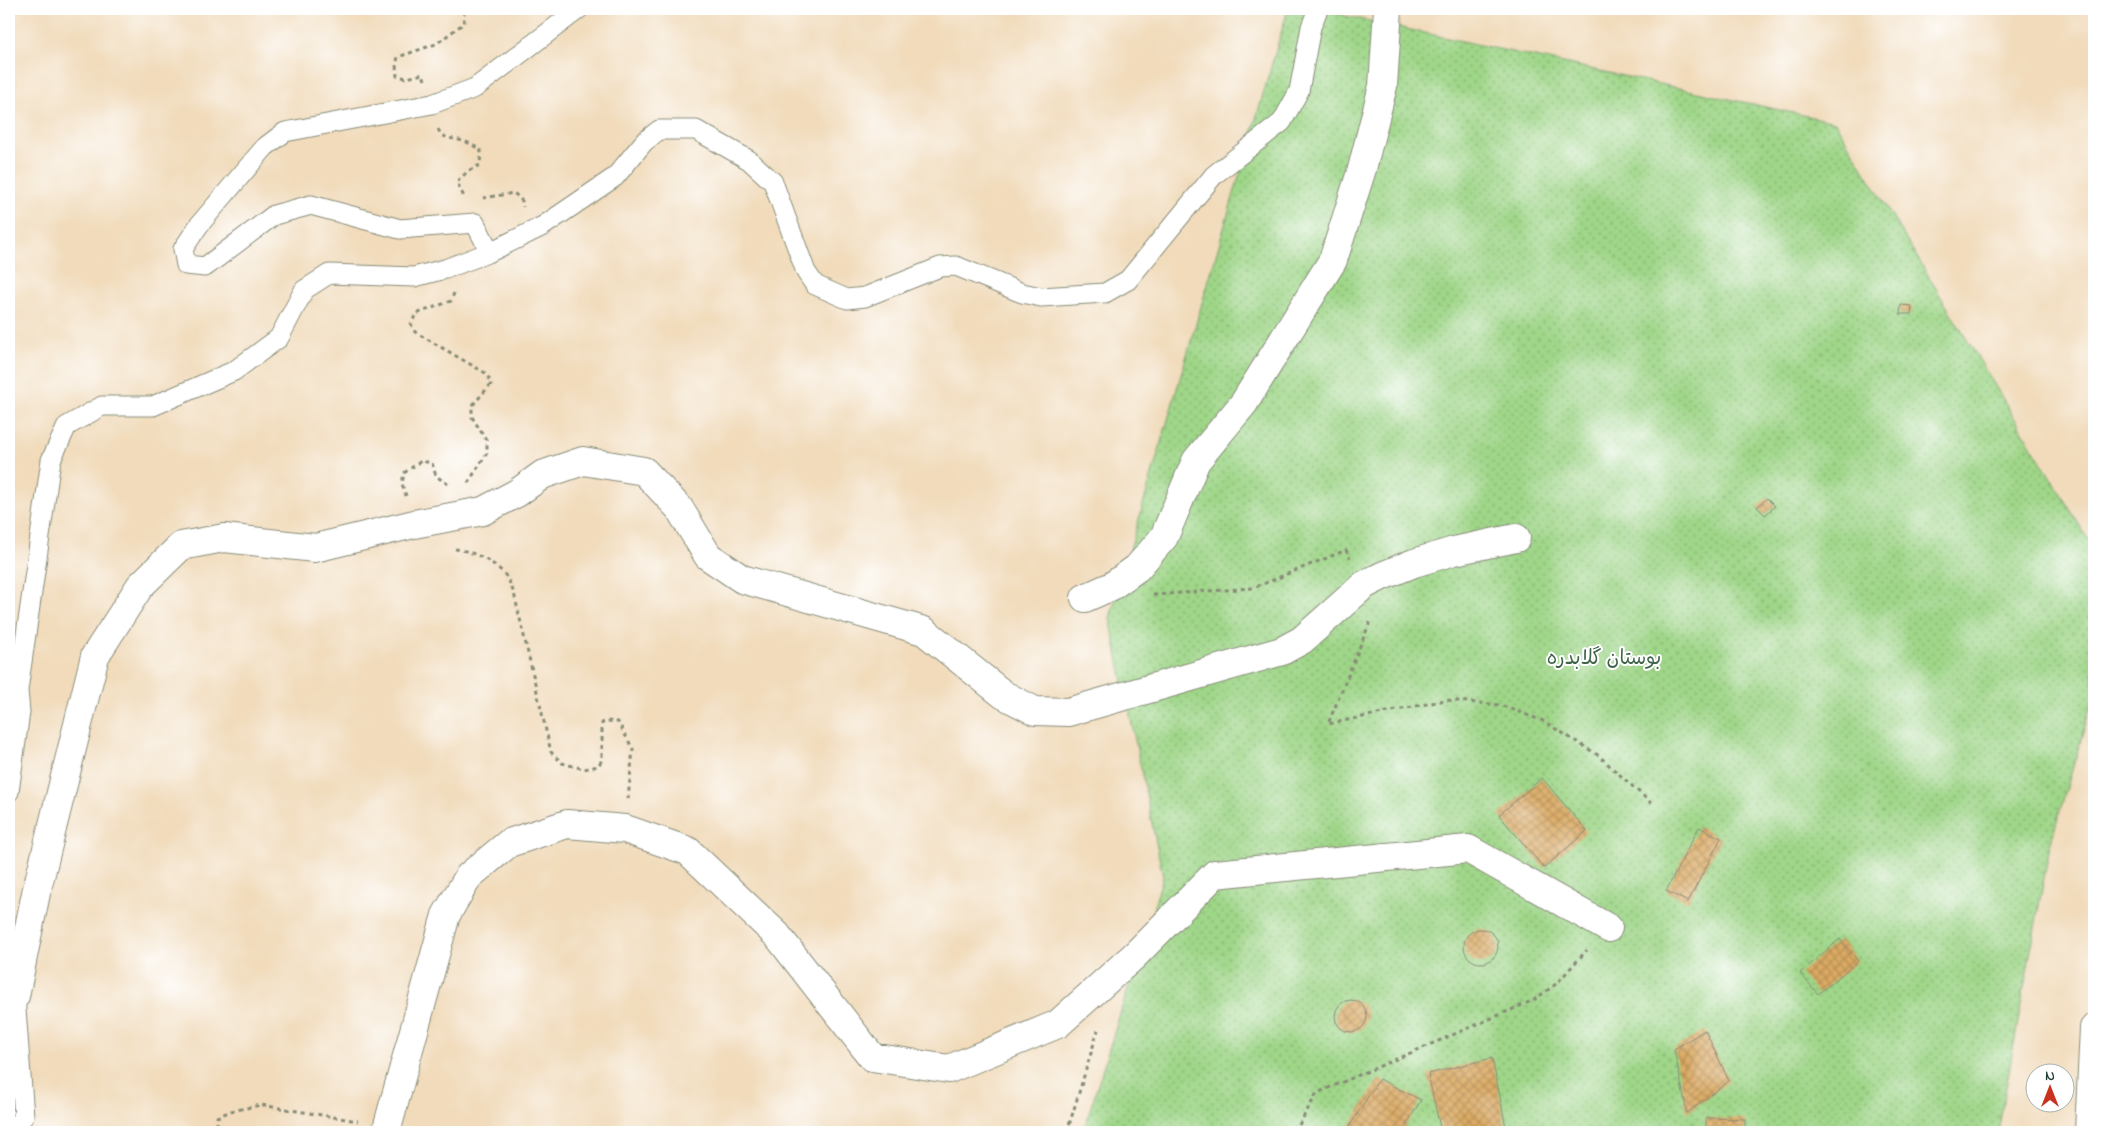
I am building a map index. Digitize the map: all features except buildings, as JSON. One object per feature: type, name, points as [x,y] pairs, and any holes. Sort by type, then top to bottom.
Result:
[{"type":"street","points":[[1085,598],[1112,586],[1137,568],[1164,537],[1196,461],[1244,403],[1333,260],[1362,169],[1383,86],[1388,9]]},
{"type":"street","points":[[12,983],[95,656],[140,586],[181,546],[224,538],[315,548],[414,524],[483,511],[517,493],[542,475],[583,461],[644,470],[679,508],[708,556],[742,579],[924,631],[1004,695],[1034,710],[1068,712],[1282,652],[1302,640],[1364,585],[1414,563],[1454,551],[1516,538]]},
{"type":"street","points":[[387,1129],[446,915],[469,876],[509,843],[567,824],[625,829],[688,851],[777,935],[872,1057],[949,1069],[1058,1024],[1135,955],[1215,874],[1468,849],[1608,928]]},
{"type":"street","points":[[2089,1132],[2094,1028]]},
{"type":"lane","points":[[490,252],[476,224],[400,229],[311,205],[274,215],[205,267],[186,265],[183,249],[199,224],[265,146],[285,132],[432,104],[475,88],[579,9]]},
{"type":"lane","points":[[9,792],[14,712],[51,460],[67,426],[102,406],[153,406],[234,371],[279,338],[304,290],[329,274],[414,276],[445,269],[490,252],[529,234],[615,177],[644,142],[659,130],[696,130],[749,160],[773,182],[806,272],[815,285],[846,299],[865,297],[940,267],[956,266],[1022,293],[1041,297],[1105,293],[1128,280],[1214,175],[1282,122],[1299,91],[1311,27],[1318,9]]},
{"type":"lane","points":[[11,1132],[24,1116],[12,983]]},
{"type":"path","points":[[464,9],[464,23],[436,44],[398,57],[396,65],[397,76],[407,78],[423,74],[439,132],[447,138],[464,141],[481,151],[480,165],[468,172],[457,182],[460,192],[466,201]]},
{"type":"path","points":[[481,198],[514,193],[522,201],[529,234]]},
{"type":"path","points":[[445,269],[454,295],[451,301],[416,314],[411,324],[416,332],[487,374],[491,384],[472,406],[472,417],[487,441],[487,453],[463,490]]},
{"type":"path","points":[[414,524],[402,484],[404,473],[421,461],[432,464],[436,476],[445,484],[454,487]]},
{"type":"path","points":[[446,548],[463,550],[490,562],[506,575],[514,593],[551,752],[562,763],[584,769],[598,766],[602,760],[602,723],[607,721],[618,722],[634,749],[625,829]]},
{"type":"path","points":[[1112,586],[1125,597],[1253,588],[1346,550],[1364,585],[1371,619],[1328,724],[1446,700],[1500,705],[1543,721],[1598,756],[1652,804]]},
{"type":"path","points":[[1295,1132],[1317,1093],[1534,1000],[1556,984],[1608,928]]},
{"type":"path","points":[[1067,1132],[1098,1029]]},
{"type":"path","points":[[223,1132],[217,1124],[217,1117],[231,1111],[261,1105],[387,1129]]},
{"type":"green space","name":"بوستان گلابدره","points":[[1288,9],[1314,9],[1835,122],[2094,549],[2094,695],[2050,845],[1998,1132],[1083,1132],[1163,877],[1110,618]]}]
